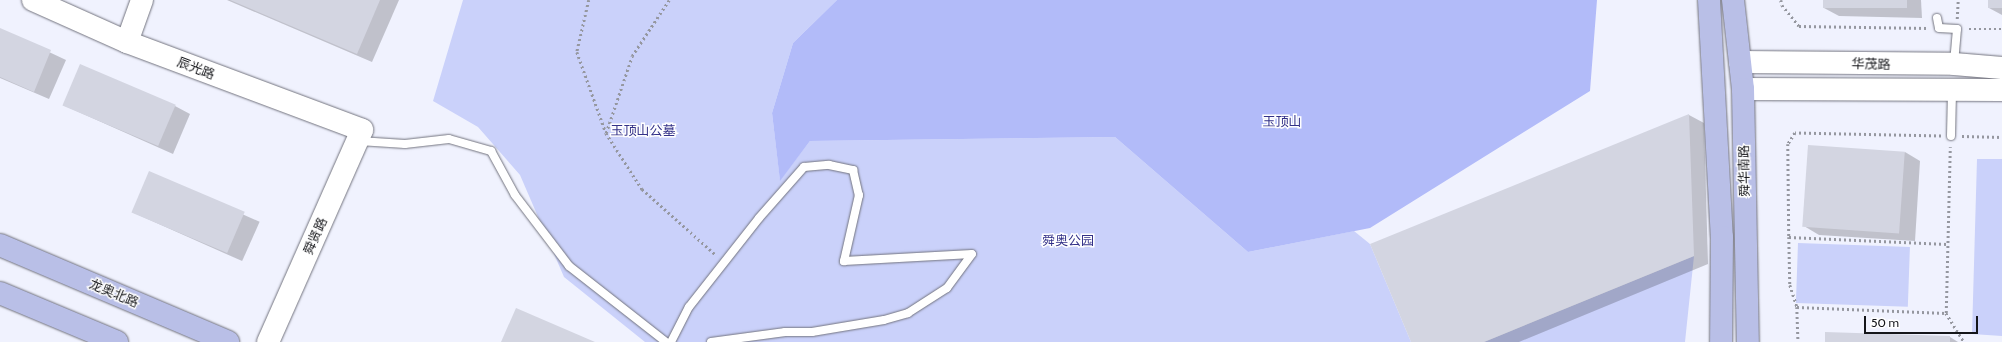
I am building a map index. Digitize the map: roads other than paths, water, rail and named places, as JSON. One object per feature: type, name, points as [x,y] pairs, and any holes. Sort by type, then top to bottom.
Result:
[{"type":"main road","name":"舜华南路","points":[[1710,0],[1722,237],[1721,342]]},
{"type":"main road","name":"舜华南路","points":[[1733,0],[1743,90],[1748,342]]},
{"type":"main road","name":"龙奥北路","points":[[0,245],[228,342]]},
{"type":"main road","points":[[0,293],[117,342]]},
{"type":"street","name":"辰光路","points":[[33,0],[127,42],[360,136]]},
{"type":"street","points":[[127,42],[142,0]]},
{"type":"street","name":"华茂路","points":[[1740,62],[1954,64],[2002,68]]},
{"type":"street","name":"华茂路","points":[[1743,90],[2002,90]]},
{"type":"street","name":"舜贤路","points":[[268,342],[360,136]]},
{"type":"lane","points":[[1937,18],[1939,28],[1957,29],[1954,64]]},
{"type":"lane","points":[[1951,136],[1952,90]]},
{"type":"lane","points":[[360,136],[405,144],[449,139],[491,151],[515,195],[569,266],[666,342]]},
{"type":"lane","points":[[671,342],[689,307],[724,262],[804,167],[829,165],[853,170],[859,195],[844,261],[972,254],[947,288],[908,313],[884,320],[812,332],[785,332],[735,341],[711,342]]},
{"type":"park label","name":"玉顶山","points":[[1282,121]]},
{"type":"park label","name":"玉顶山公墓","points":[[643,130]]},
{"type":"park label","name":"舜奥公园","points":[[1068,240]]}]
